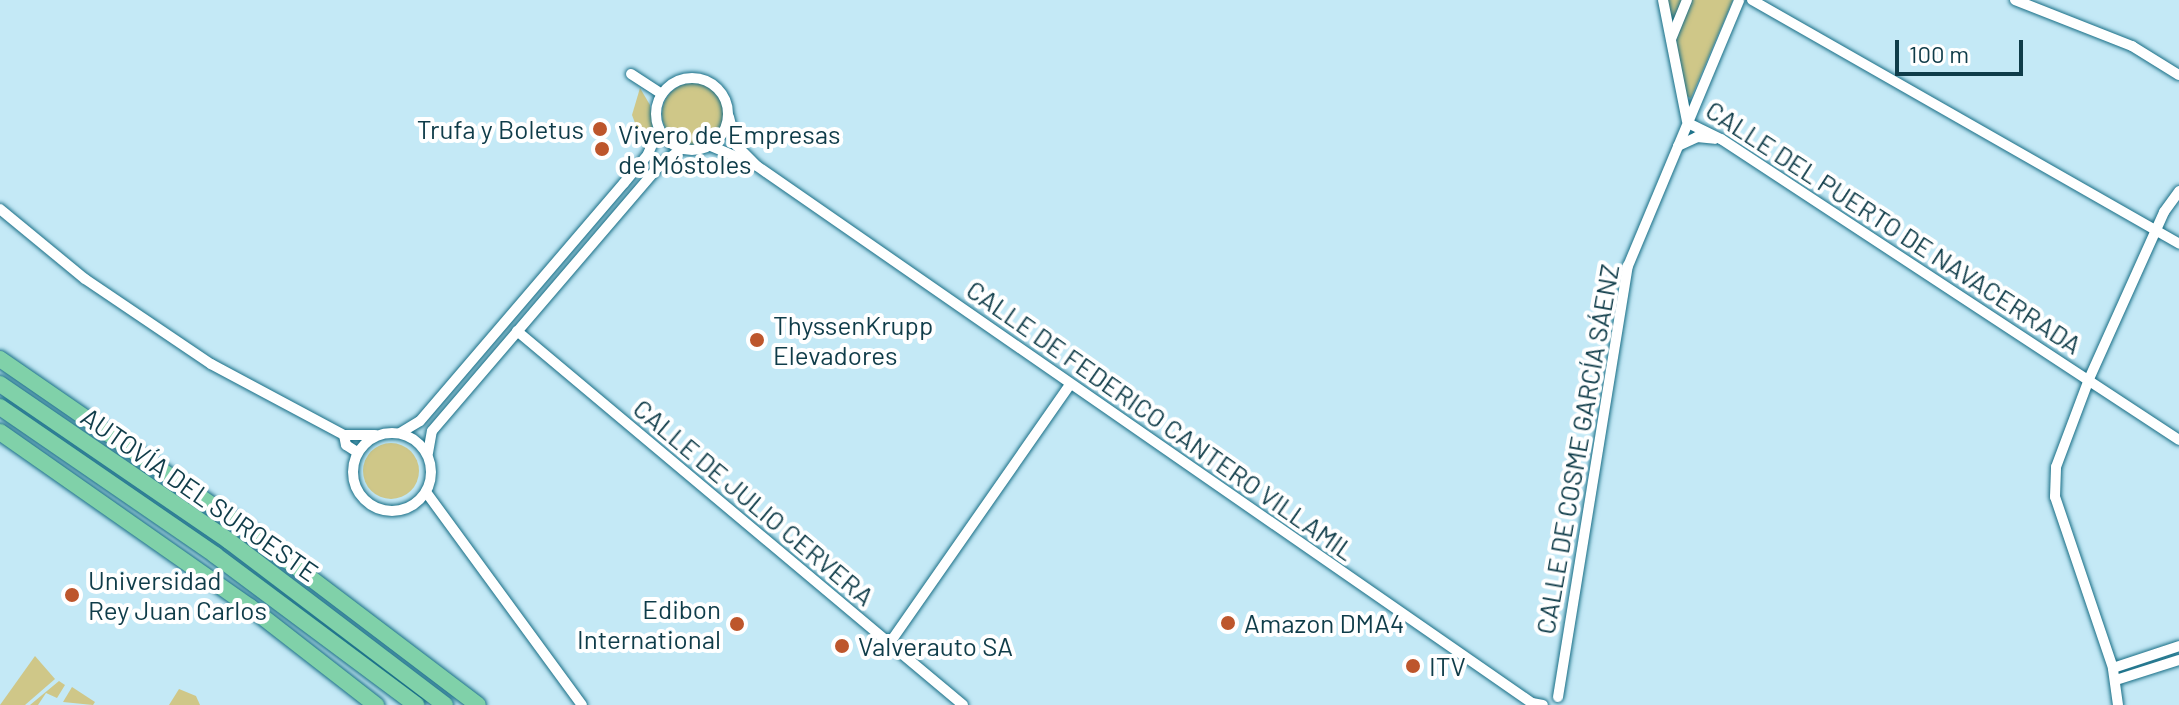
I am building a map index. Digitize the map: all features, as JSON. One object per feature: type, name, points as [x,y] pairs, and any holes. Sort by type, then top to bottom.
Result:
[{"type":"highway","points":[[0,359],[242,526],[478,705]]},
{"type":"highway","name":"AUTOVÍA DEL SUROESTE","points":[[0,384],[229,541],[445,705]]},
{"type":"highway","name":"AUTOVÍA DEL SUROESTE","points":[[0,407],[250,580],[416,705]]},
{"type":"highway","points":[[0,432],[250,607],[376,705]]},
{"type":"highway","points":[[250,580],[271,603],[403,705]]},
{"type":"street","name":"CALLE DEL PUERTO DE NAVACERRADA","points":[[1663,0],[1688,123],[1721,139],[2179,440]]},
{"type":"street","points":[[1670,41],[1687,0]]},
{"type":"street","name":"CALLE DE COSME GARCÍA SÁENZ","points":[[1562,701],[1628,266],[1739,0]]},
{"type":"street","points":[[1752,0],[2179,244]]},
{"type":"street","points":[[2015,0],[2132,46],[2179,75]]},
{"type":"street","points":[[631,74],[662,94]]},
{"type":"street","points":[[408,508],[426,492],[431,479],[428,453],[432,431],[658,167],[681,149],[711,146],[729,117],[721,91],[697,78],[684,79],[662,94]]},
{"type":"street","points":[[0,209],[155,330],[344,435],[400,433],[420,421],[632,174],[659,128],[662,94]]},
{"type":"street","name":"CALLE DE FEDERICO CANTERO VILLAMIL","points":[[729,117],[736,145],[757,166],[1532,703],[1544,705]]},
{"type":"street","points":[[659,128],[681,149]]},
{"type":"street","points":[[1678,146],[1697,137],[1721,139]]},
{"type":"street","name":"CALLE DE FEDERICO CANTERO VILLAMIL","points":[[711,146],[757,166]]},
{"type":"street","points":[[2118,705],[2113,668],[2055,497],[2056,467],[2089,379],[2179,191]]},
{"type":"street","name":"CALLE DE JULIO CERVERA","points":[[517,331],[963,705]]},
{"type":"street","points":[[889,644],[1070,385]]},
{"type":"street","points":[[400,433],[428,453]]},
{"type":"street","points":[[344,435],[346,445],[357,452]]},
{"type":"street","points":[[375,435],[357,452],[353,477],[363,498],[384,511],[408,508],[437,511]]},
{"type":"street","points":[[426,492],[582,705]]},
{"type":"street","points":[[2113,668],[2179,646]]},
{"type":"street","points":[[2116,680],[2179,660]]},
{"type":"street","points":[[1544,705],[1562,701]]},
{"type":"shaded area","points":[[1667,0],[1733,0],[1691,98],[1685,96]]},
{"type":"shaded area","points":[[693,83],[705,85],[715,92],[722,102],[722,126],[715,136],[705,143],[693,145],[681,143],[671,136],[664,126],[662,114],[664,102],[671,92],[681,85]]},
{"type":"shaded area","points":[[640,88],[650,105],[653,133],[645,150],[632,115]]},
{"type":"shaded area","points":[[391,443],[411,451],[419,471],[411,491],[391,499],[371,491],[363,471],[371,451]]},
{"type":"shaded area","points":[[35,656],[55,679],[25,705],[0,705]]},
{"type":"shaded area","points":[[59,681],[65,685],[57,698],[46,693],[38,705],[30,705]]},
{"type":"shaded area","points":[[72,687],[95,702],[93,705],[63,702]]},
{"type":"shaded area","points":[[179,689],[196,696],[200,705],[169,705]]},
{"type":"place","name":"Trufa y Boletus","points":[[600,129]]},
{"type":"place","name":"Vivero de Empresas de Móstoles","points":[[602,149]]},
{"type":"place","name":"ThyssenKrupp Elevadores","points":[[757,340]]},
{"type":"place","name":"Universidad Rey Juan Carlos","points":[[72,595]]},
{"type":"place","name":"Amazon DMA4","points":[[1228,623]]},
{"type":"place","name":"Edibon International","points":[[737,624]]},
{"type":"place","name":"Valverauto SA","points":[[842,646]]},
{"type":"place","name":"ITV","points":[[1413,666]]}]
